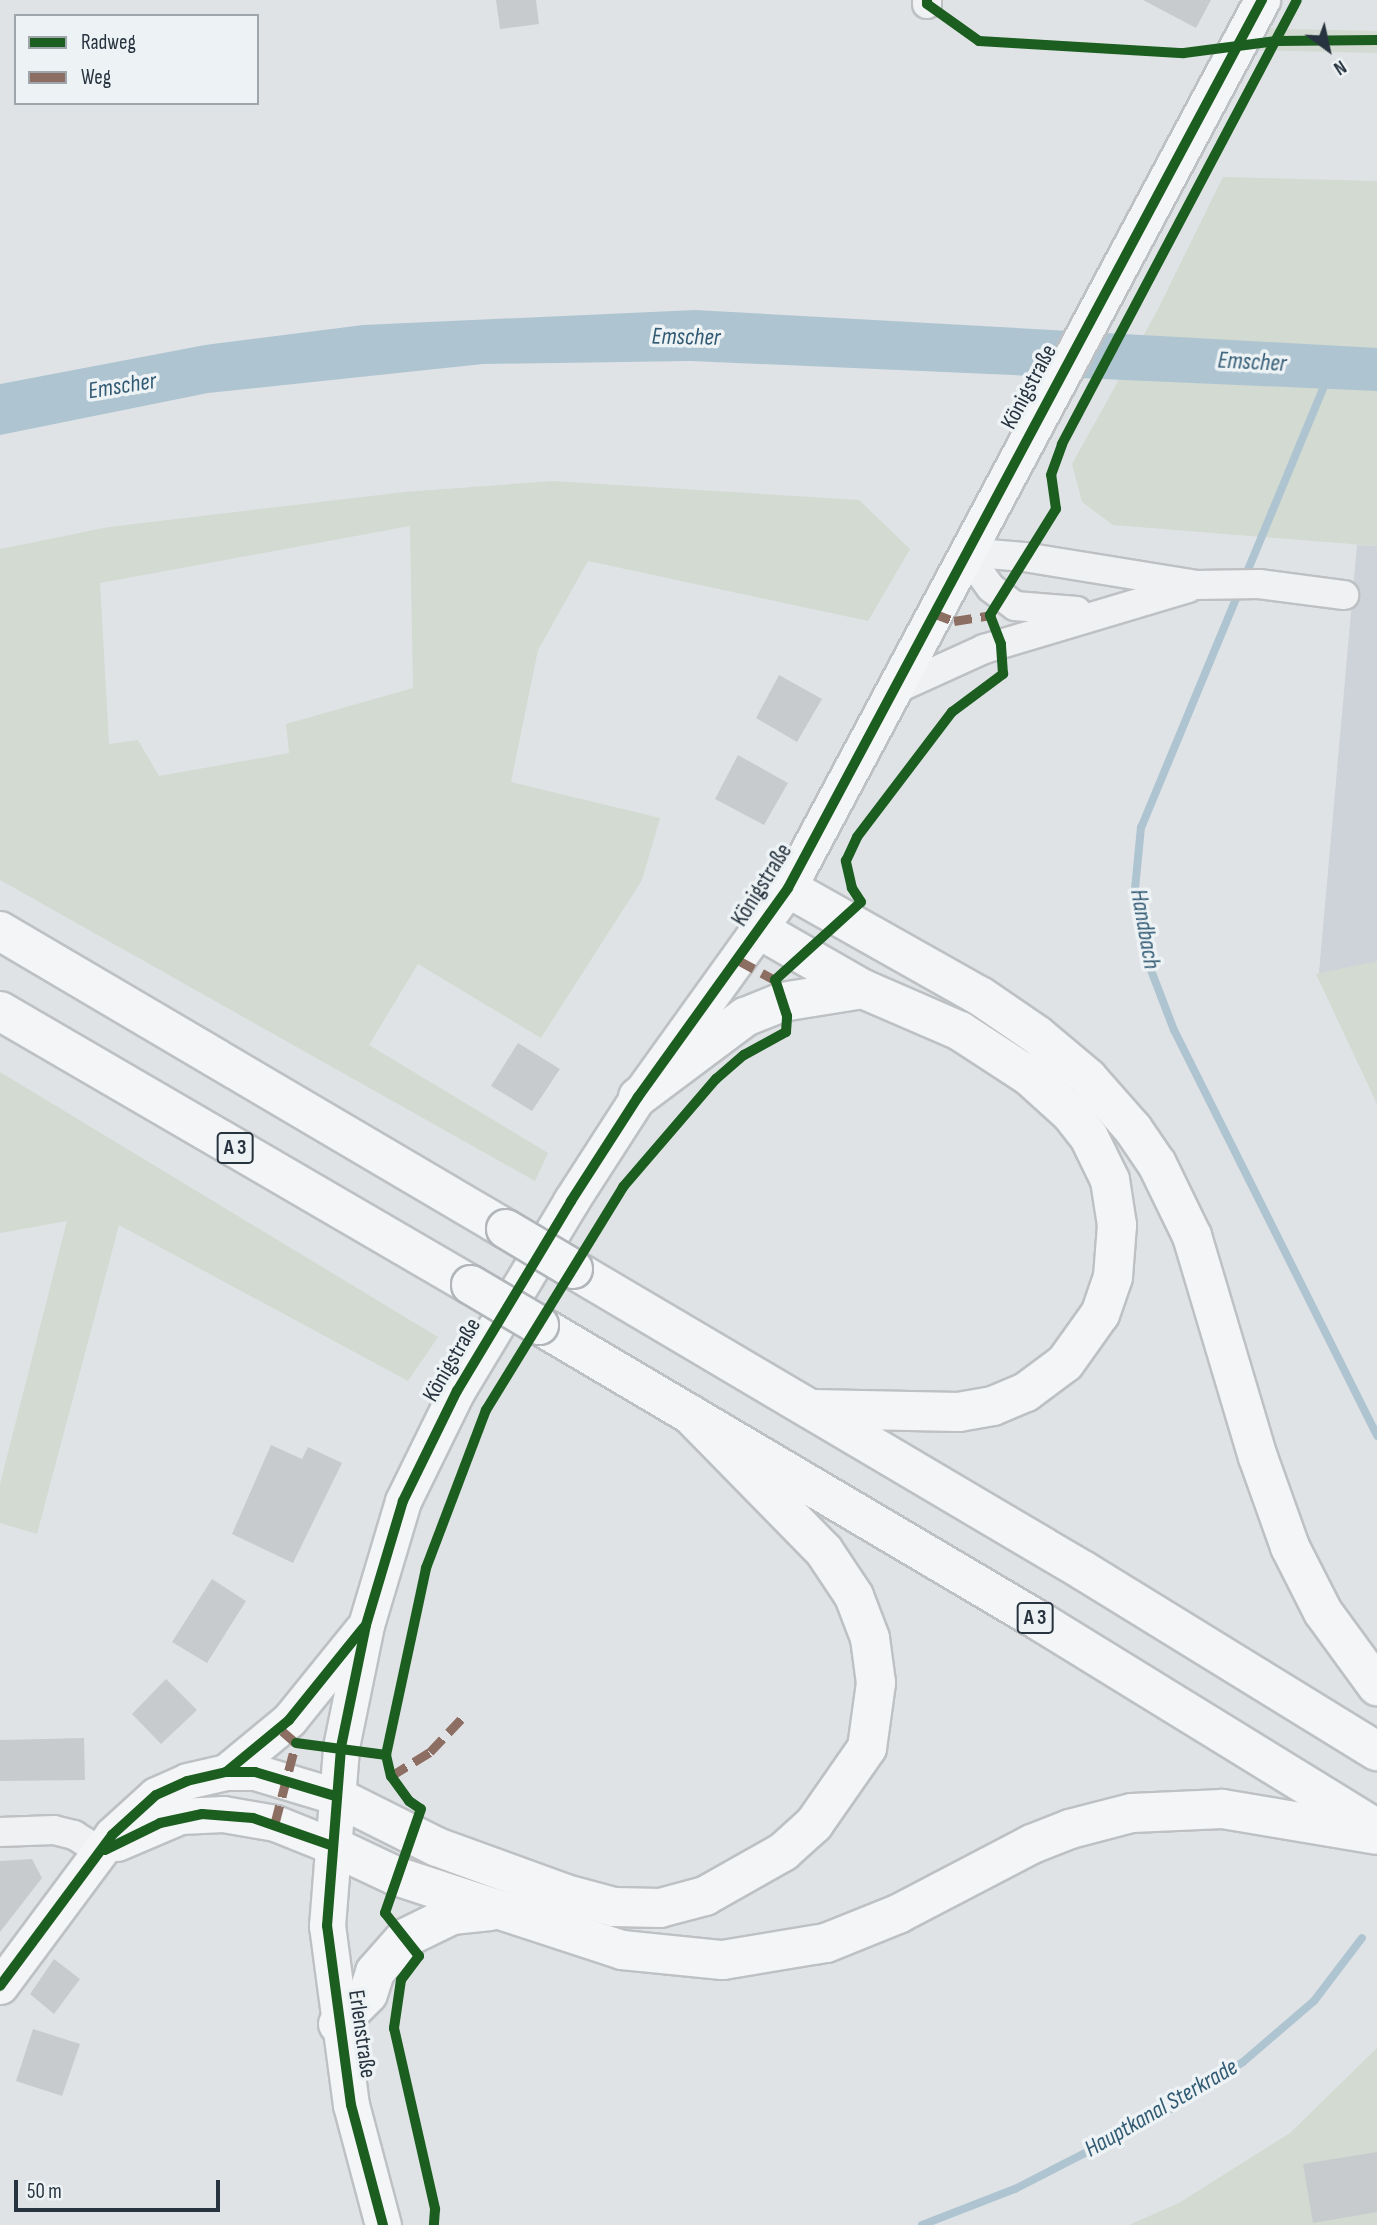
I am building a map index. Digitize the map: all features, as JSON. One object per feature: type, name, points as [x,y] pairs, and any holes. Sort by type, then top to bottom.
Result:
[{"type":"highway","points":[[788,888],[979,996],[1037,1035],[1088,1078],[1133,1129],[1157,1164],[1192,1236],[1258,1457],[1290,1547],[1323,1612],[1377,1686]]},
{"type":"highway","points":[[761,930],[863,989],[990,1048],[1071,1114],[1110,1180],[1117,1226],[1115,1264],[1093,1327],[1065,1363],[1026,1392],[993,1406],[959,1412],[810,1409]]},
{"type":"highway","points":[[0,931],[810,1409],[1377,1751]]},
{"type":"highway","points":[[638,1097],[745,1017],[782,1002],[863,989]]},
{"type":"highway","name":"A 3","points":[[0,1011],[471,1285],[1041,1622],[1377,1829]]},
{"type":"highway","points":[[335,1796],[437,1847],[614,1907],[660,1908],[705,1896],[783,1852],[814,1824],[867,1748],[876,1683],[870,1638],[854,1596],[824,1551],[690,1414]]},
{"type":"highway","points":[[330,1845],[396,1876],[495,1910],[622,1950],[691,1960],[735,1959],[793,1951],[862,1930],[1032,1844],[1070,1829],[1132,1814],[1222,1810],[1377,1835]]},
{"type":"highway","points":[[338,2024],[368,1994],[375,1972],[405,1938],[452,1915],[495,1910]]},
{"type":"main road","name":"Königstraße","points":[[330,1845],[335,1796],[366,1625],[403,1501],[434,1436],[478,1355],[638,1097],[761,930],[788,888],[1019,450],[1262,0]]},
{"type":"main road","points":[[226,1772],[289,1720],[366,1625]]},
{"type":"main road","points":[[0,1986],[128,1817],[156,1795],[187,1781],[226,1772],[285,1777],[335,1796]]},
{"type":"main road","points":[[101,1852],[160,1823],[202,1814],[253,1818],[330,1845]]},
{"type":"main road","name":"Erlenstraße","points":[[330,1845],[327,1926],[338,2024],[363,2160],[383,2225]]},
{"type":"street","points":[[965,552],[1024,557],[1209,584],[1259,584],[1344,595]]},
{"type":"street","points":[[965,552],[991,588],[1014,606],[1029,611],[1100,612]]},
{"type":"street","points":[[894,690],[973,653],[1100,612],[1209,584]]},
{"type":"street","points":[[0,1832],[54,1830],[74,1835],[101,1852]]},
{"type":"shaded area","points":[[1254,28],[1377,31],[1377,53],[1243,50]]},
{"type":"shaded area","points":[[1223,177],[1377,181],[1377,546],[1113,525],[1082,502],[1072,464],[1157,311]]},
{"type":"shaded area","points":[[552,481],[859,500],[910,549],[868,621],[588,561],[538,650],[511,782],[660,818],[642,880],[541,1038],[418,964],[369,1045],[548,1153],[535,1181],[0,880],[0,549],[109,527],[405,492]],"holes":[[[410,526],[413,688],[286,724],[289,753],[159,776],[138,740],[109,744],[100,583]]]},
{"type":"shaded area","points":[[1357,545],[1377,546],[1377,1090],[1319,972]]},
{"type":"shaded area","points":[[1377,961],[1377,1104],[1316,974]]},
{"type":"shaded area","points":[[0,1072],[438,1337],[408,1381],[119,1225],[37,1534],[0,1523],[0,1484],[67,1221],[0,1233]]},
{"type":"shaded area","points":[[1377,2048],[1377,2225],[1129,2225],[1179,2203],[1290,2133]]},
{"type":"water","name":"Emscher","points":[[695,310],[1377,348],[1377,391],[691,361],[483,364],[208,393],[0,435],[0,384],[205,345],[363,325]]},
{"type":"building","points":[[496,0],[536,0],[539,24],[500,29]]},
{"type":"building","points":[[1143,0],[1211,0],[1196,28]]},
{"type":"building","points":[[779,675],[822,699],[797,742],[756,718]]},
{"type":"building","points":[[738,755],[788,783],[764,825],[715,799]]},
{"type":"building","points":[[518,1043],[560,1069],[532,1111],[491,1086]]},
{"type":"building","points":[[271,1445],[302,1459],[308,1447],[342,1463],[293,1563],[232,1534]]},
{"type":"building","points":[[212,1579],[246,1601],[207,1663],[172,1642]]},
{"type":"building","points":[[166,1679],[197,1710],[161,1744],[132,1714]]},
{"type":"building","points":[[84,1738],[85,1780],[0,1781],[0,1740]]},
{"type":"building","points":[[32,1859],[42,1878],[0,1932],[0,1861]]},
{"type":"building","points":[[54,1959],[80,1979],[54,2014],[30,1994]]},
{"type":"building","points":[[33,2029],[80,2044],[62,2096],[16,2081]]},
{"type":"building","points":[[1377,2152],[1377,2212],[1313,2223],[1303,2164]]},
{"type":"waterway","name":"Handbach","points":[[1327,379],[1141,827],[1135,889],[1149,965],[1174,1030],[1377,1436]]},
{"type":"waterway","name":"Hauptkanal Sterkrade","points":[[922,2225],[1015,2189],[1169,2110],[1243,2062],[1314,2001],[1362,1938]]},
{"type":"marked path","points":[[933,613],[954,621],[990,615]]},
{"type":"marked path","points":[[738,960],[775,980]]},
{"type":"marked path","points":[[391,1776],[430,1752],[462,1718]]},
{"type":"marked path","points":[[275,1823],[296,1743],[280,1729]]},
{"type":"cycle path","points":[[927,0],[927,4],[979,41],[1184,53],[1276,41],[1377,40]]},
{"type":"cycle path","points":[[383,2225],[351,2105],[327,1926],[341,1747],[366,1625],[403,1501],[457,1391],[571,1201],[638,1097],[788,888],[1262,0]]},
{"type":"cycle path","points":[[386,1755],[426,1568],[486,1410],[623,1187],[716,1079],[744,1055],[786,1032],[787,1016],[775,980],[861,902],[852,888],[846,861],[857,837],[952,712],[1003,674],[1001,644],[990,615],[1056,509],[1051,475],[1062,444],[1297,0]]},
{"type":"cycle path","points":[[226,1772],[289,1720],[364,1627]]},
{"type":"cycle path","points":[[296,1743],[386,1755],[391,1776],[409,1801],[421,1809],[385,1913],[419,1956],[401,1980],[394,2028],[435,2209],[434,2225]]},
{"type":"cycle path","points":[[0,1986],[112,1835],[156,1795],[187,1781],[226,1772],[255,1772],[335,1796]]},
{"type":"cycle path","points":[[105,1850],[160,1823],[202,1814],[253,1818],[330,1845]]}]
